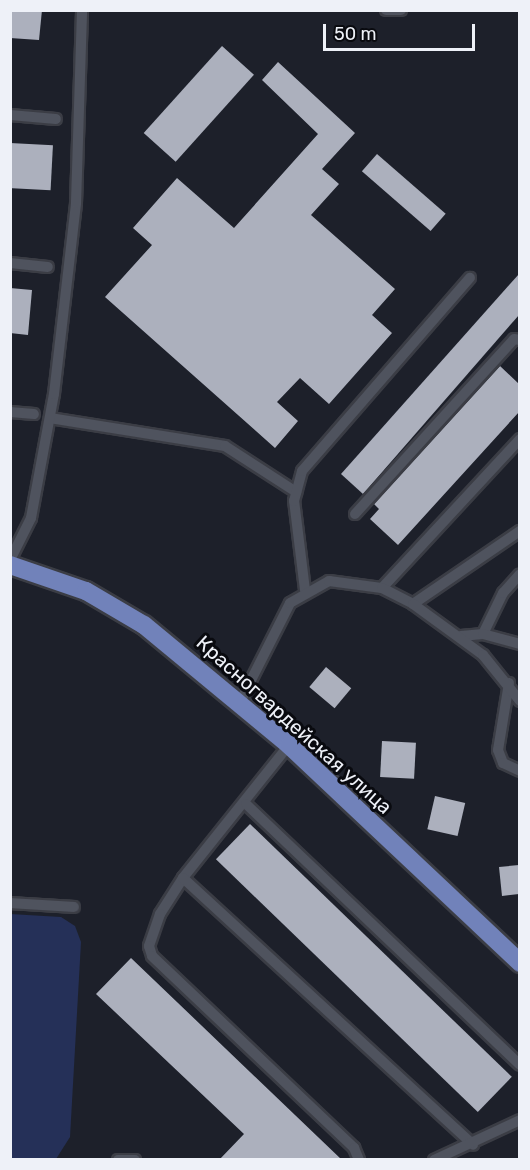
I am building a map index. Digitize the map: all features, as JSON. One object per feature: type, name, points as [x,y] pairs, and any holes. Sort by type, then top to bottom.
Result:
[{"type":"main road","name":"Красногвардейская улица","points":[[10,563],[115,604],[289,745],[519,963]]},
{"type":"lane","points":[[10,563],[30,518],[50,418],[76,203],[82,10]]},
{"type":"lane","points":[[386,10],[401,10]]},
{"type":"lane","points":[[10,115],[56,119]]},
{"type":"lane","points":[[10,263],[48,267]]},
{"type":"lane","points":[[305,590],[296,492],[302,471],[470,278]]},
{"type":"lane","points":[[355,514],[514,339],[519,340]]},
{"type":"lane","points":[[10,412],[34,414]]},
{"type":"lane","points":[[50,418],[225,446],[296,492]]},
{"type":"lane","points":[[382,588],[519,439]]},
{"type":"lane","points":[[413,604],[519,531]]},
{"type":"lane","points":[[483,634],[503,593],[519,574]]},
{"type":"lane","points":[[239,704],[274,625],[305,590],[329,581],[382,588],[413,604],[461,636],[510,683],[519,701]]},
{"type":"lane","points":[[461,636],[483,634],[519,644]]},
{"type":"lane","points":[[510,683],[498,750],[503,763],[519,771]]},
{"type":"lane","points":[[289,745],[246,804],[183,878],[151,935],[152,956],[354,1148],[359,1160]]},
{"type":"lane","points":[[246,804],[519,1065]]},
{"type":"lane","points":[[183,878],[473,1145]]},
{"type":"lane","points":[[10,903],[74,907]]},
{"type":"lane","points":[[435,1160],[473,1145],[519,1120]]},
{"type":"lane","points":[[118,1160],[135,1160]]},
{"type":"shaded area","points":[[10,914],[61,917],[75,926],[81,942],[70,1137],[56,1159],[11,1159]]},
{"type":"building","points":[[10,10],[42,10],[39,40],[10,38]]},
{"type":"building","points":[[222,46],[254,75],[176,162],[144,133]]},
{"type":"building","points":[[278,62],[355,133],[322,169],[339,184],[311,215],[395,289],[372,315],[392,333],[329,404],[300,378],[277,402],[298,421],[275,448],[105,297],[152,245],[133,228],[177,178],[234,228],[318,134],[262,80]]},
{"type":"building","points":[[10,143],[53,145],[51,190],[10,188]]},
{"type":"building","points":[[377,154],[446,214],[431,231],[362,171]]},
{"type":"building","points":[[519,274],[519,315],[363,494],[341,474]]},
{"type":"building","points":[[10,288],[32,290],[28,335],[10,333]]},
{"type":"building","points":[[500,366],[519,384],[519,412],[398,545],[370,519],[379,509],[374,504]]},
{"type":"building","points":[[326,667],[351,688],[335,708],[309,687]]},
{"type":"building","points":[[382,741],[416,743],[414,779],[380,777]]},
{"type":"building","points":[[435,796],[465,803],[458,836],[427,829]]},
{"type":"building","points":[[250,824],[512,1077],[478,1112],[216,859]]},
{"type":"building","points":[[519,865],[519,894],[502,896],[499,867]]},
{"type":"building","points":[[131,958],[342,1160],[219,1160],[244,1134],[96,994]]}]
